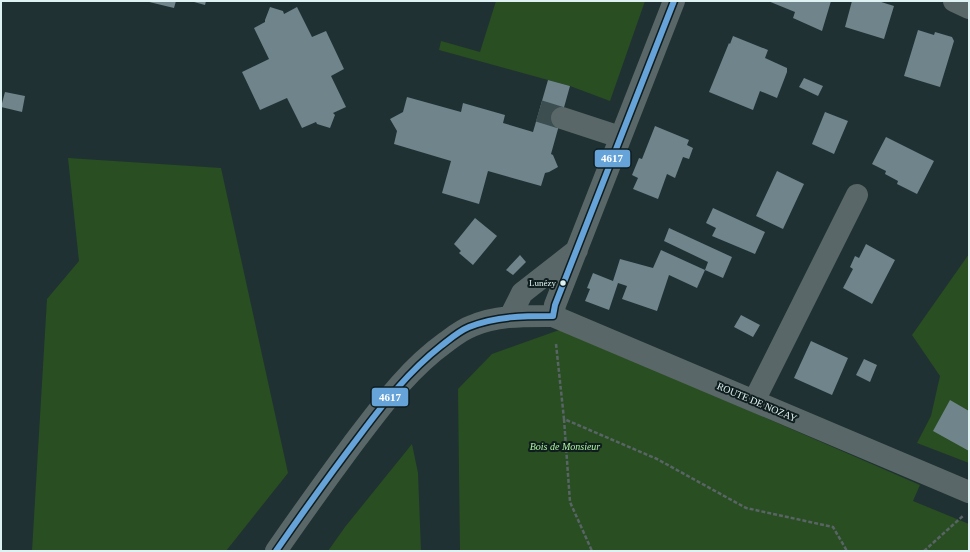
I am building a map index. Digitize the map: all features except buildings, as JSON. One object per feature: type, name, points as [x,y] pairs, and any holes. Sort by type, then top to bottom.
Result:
[{"type":"street","points":[[276,551],[375,414],[409,373],[428,354],[470,326],[489,319],[549,316],[555,305],[577,250],[674,1]]},
{"type":"street","points":[[954,1],[969,8]]},
{"type":"street","points":[[562,118],[620,137]]},
{"type":"street","points":[[754,401],[857,195]]},
{"type":"street","points":[[510,317],[522,293],[577,250]]},
{"type":"street","name":"ROUTE DE NOZAY","points":[[549,316],[969,492]]},
{"type":"path","points":[[549,316],[564,419],[570,502],[592,551]]},
{"type":"path","points":[[564,419],[657,459],[746,508],[833,527],[847,551]]},
{"type":"path","points":[[924,551],[969,510]]},
{"type":"green space","points":[[496,1],[645,1],[610,101],[570,86],[439,50],[441,41],[480,52]]},
{"type":"green space","points":[[68,158],[221,168],[288,473],[226,551],[32,551],[47,299],[79,261]]},
{"type":"green space","points":[[969,254],[969,463],[917,443],[931,416],[940,376],[912,335]]},
{"type":"green space","name":"Bois de Monsieur","points":[[562,329],[920,485],[913,501],[969,524],[969,551],[460,551],[458,389],[492,354]]},
{"type":"green space","points":[[412,444],[418,473],[421,551],[328,551],[345,527]]},
{"type":"tunnel","points":[[539,111],[562,118]]},
{"type":"transit line","name":"4617","points":[[553,316],[555,305],[674,1]]},
{"type":"transit line","name":"4617","points":[[276,551],[378,411],[418,366],[429,356],[458,333],[479,323],[510,317],[553,316]]},
{"type":"place","name":"Lunézy","points":[[563,283]]}]
